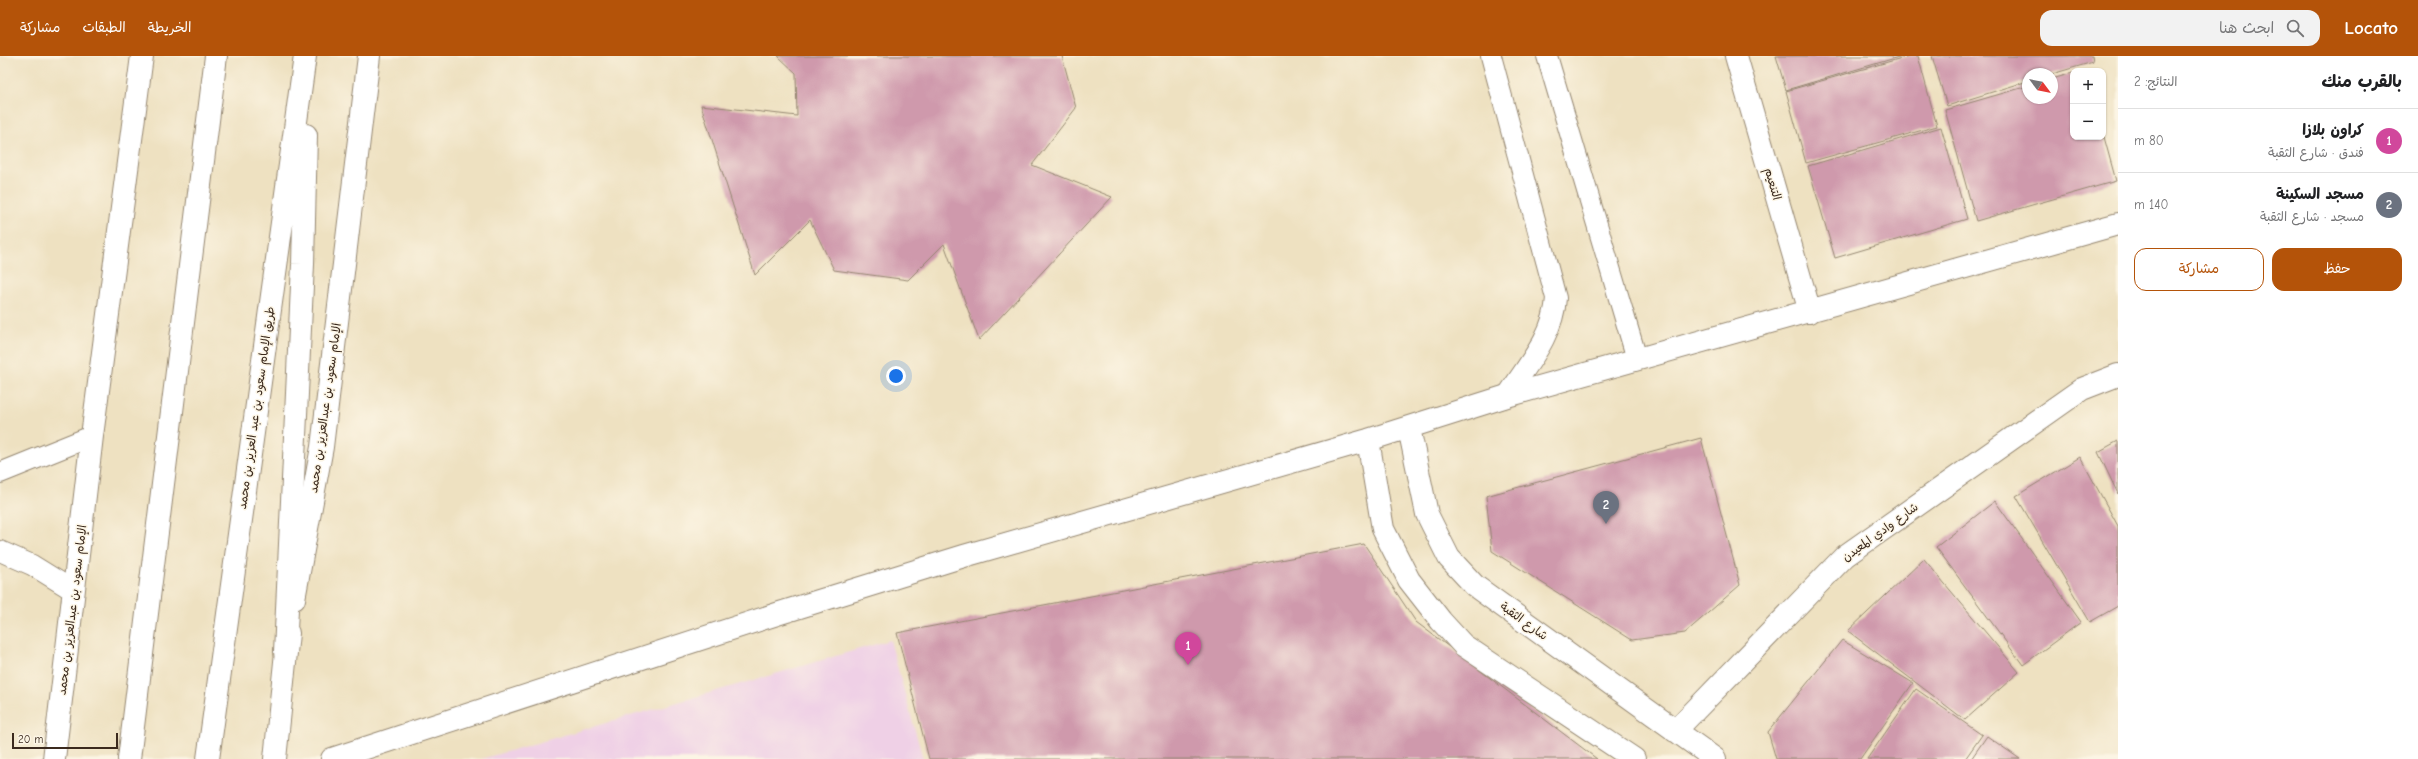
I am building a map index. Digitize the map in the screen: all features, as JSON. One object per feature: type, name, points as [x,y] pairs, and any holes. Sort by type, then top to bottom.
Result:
[{"type":"street","name":"الإمام سعود بن عبدالعزيز بن محمد","points":[[54,759],[92,436],[142,56]]},
{"type":"street","points":[[136,99],[151,56]]},
{"type":"street","points":[[129,759],[216,56]]},
{"type":"street","name":"طريق الإمام سعود بن عبد العزيز بن محمد","points":[[208,759],[305,56]]},
{"type":"street","points":[[285,652],[303,264],[308,56]]},
{"type":"street","name":"الإمام سعود بن عبدالعزيز بن محمد","points":[[275,759],[285,652],[322,447],[369,56]]},
{"type":"street","name":"التنعيم","points":[[1736,56],[1810,312]]},
{"type":"street","points":[[332,759],[875,583],[1409,428],[1507,396],[1810,312],[2118,224]]},
{"type":"street","name":"شارع وادي المعيدن","points":[[1675,731],[1845,556],[2082,389],[2118,375]]},
{"type":"street","name":"شارع الثقبة","points":[[1409,428],[1427,514],[1449,558],[1475,586],[1715,759]]},
{"type":"street","points":[[1368,440],[1384,529],[1409,580],[1441,621],[1464,644],[1634,759]]},
{"type":"lane","points":[[1491,56],[1556,298],[1555,314],[1545,337],[1507,396]]},
{"type":"lane","points":[[1547,56],[1637,359]]},
{"type":"lane","points":[[0,473],[92,436]]},
{"type":"lane","points":[[0,552],[32,565],[74,591]]},
{"type":"shaded area","points":[[890,640],[923,759],[481,759],[737,685]]},
{"type":"building","points":[[778,56],[1062,56],[1076,108],[1032,165],[1112,197],[979,340],[944,244],[908,280],[834,270],[810,220],[755,275],[701,105],[797,116],[796,73]]},
{"type":"building","points":[[1776,56],[1902,56],[1786,90]]},
{"type":"building","points":[[1909,56],[1918,56],[1937,126],[1806,163],[1786,91]]},
{"type":"building","points":[[1932,56],[2092,56],[2093,62],[2058,72],[2058,68],[2022,68],[2022,83],[1947,106]]},
{"type":"building","points":[[2070,74],[2070,140],[2105,140],[2116,181],[1976,221],[1945,110],[2022,88],[2022,104],[2058,104],[2058,77]]},
{"type":"building","points":[[1941,127],[1967,219],[1835,258],[1808,166]]},
{"type":"building","points":[[1701,438],[1740,585],[1685,633],[1632,640],[1492,551],[1486,496]]},
{"type":"building","points":[[2118,441],[2118,494],[2098,452]]},
{"type":"building","points":[[2080,457],[2118,526],[2118,606],[2090,622],[2016,496]]},
{"type":"building","points":[[1995,501],[2081,622],[2023,665],[1936,547]]},
{"type":"building","points":[[1364,544],[1416,622],[1597,759],[929,759],[897,633]]},
{"type":"building","points":[[1924,559],[2019,672],[1965,720],[1848,631]]},
{"type":"building","points":[[1842,640],[1913,683],[1860,759],[1776,759],[1768,732]]},
{"type":"building","points":[[1916,689],[1982,735],[1965,759],[1867,759]]},
{"type":"building","points":[[1987,736],[2020,759],[1971,759]]},
{"type":"place","name":"مسجد السكينة","points":[[1606,524]]},
{"type":"place","name":"كراون بلازا","points":[[1188,665]]}]
